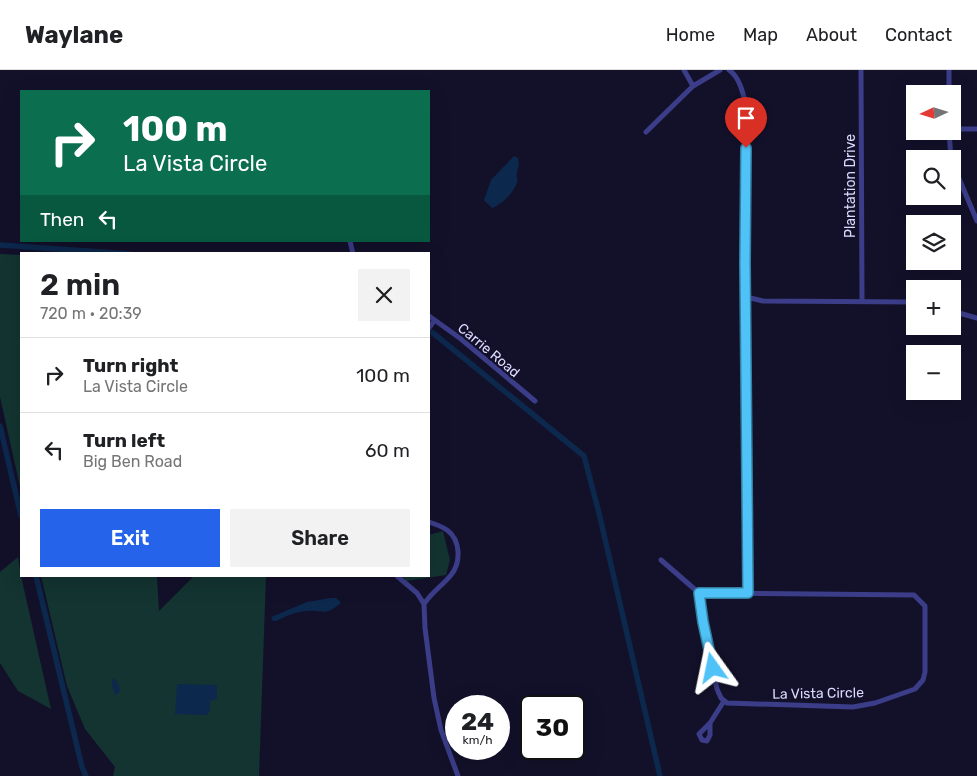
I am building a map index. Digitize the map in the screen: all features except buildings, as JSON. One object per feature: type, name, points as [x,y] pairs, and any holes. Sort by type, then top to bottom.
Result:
[{"type":"street","points":[[684,70],[693,86]]},
{"type":"street","points":[[646,132],[693,86],[720,70]]},
{"type":"street","points":[[730,70],[734,73],[743,92],[747,110],[748,593]]},
{"type":"street","name":"Plantation Drive","points":[[861,70],[862,301]]},
{"type":"street","points":[[948,70],[948,85]]},
{"type":"street","points":[[961,129],[977,129]]},
{"type":"street","points":[[961,183],[977,221]]},
{"type":"street","points":[[746,297],[764,301],[906,302]]},
{"type":"street","points":[[961,314],[977,318]]},
{"type":"street","name":"Carrie Road","points":[[430,317],[461,339],[535,401]]},
{"type":"street","points":[[430,327],[434,321]]},
{"type":"street","points":[[424,604],[432,593],[449,577],[459,558],[458,548],[450,532],[430,522]]},
{"type":"street","points":[[662,560],[699,593],[717,689],[724,701],[710,723]]},
{"type":"street","points":[[398,577],[417,593],[424,604],[434,698],[441,730],[458,776]]},
{"type":"street","name":"La Vista Circle","points":[[699,593],[914,595],[925,606],[923,680],[915,689],[875,703],[853,707],[734,704],[724,701]]},
{"type":"green space","points":[[0,254],[20,255],[20,487],[0,397]]},
{"type":"green space","points":[[443,531],[450,560],[446,575],[406,581],[404,577],[430,577],[430,535]]},
{"type":"green space","points":[[18,557],[20,577],[51,709],[18,691],[0,663],[0,572]]},
{"type":"green space","points":[[41,577],[157,577],[159,611],[193,577],[266,577],[259,776],[113,776],[115,767],[85,729],[67,686]]},
{"type":"water","points":[[514,156],[518,158],[519,162],[516,186],[507,198],[492,208],[484,200],[491,180]]},
{"type":"water","points":[[336,598],[340,601],[340,604],[327,611],[291,614],[276,621],[273,621],[271,617],[307,602]]},
{"type":"water","points":[[112,679],[116,680],[120,689],[119,693],[115,695],[112,686]]},
{"type":"water","points":[[177,684],[217,685],[217,699],[210,701],[210,710],[207,715],[175,714]]},
{"type":"waterway","points":[[0,245],[101,252]]},
{"type":"waterway","points":[[433,333],[584,456],[660,776]]},
{"type":"waterway","points":[[0,426],[20,512]]},
{"type":"waterway","points":[[36,577],[82,767],[86,776]]},
{"type":"route","points":[[713,668],[699,593],[748,593],[745,263],[746,148]]}]
